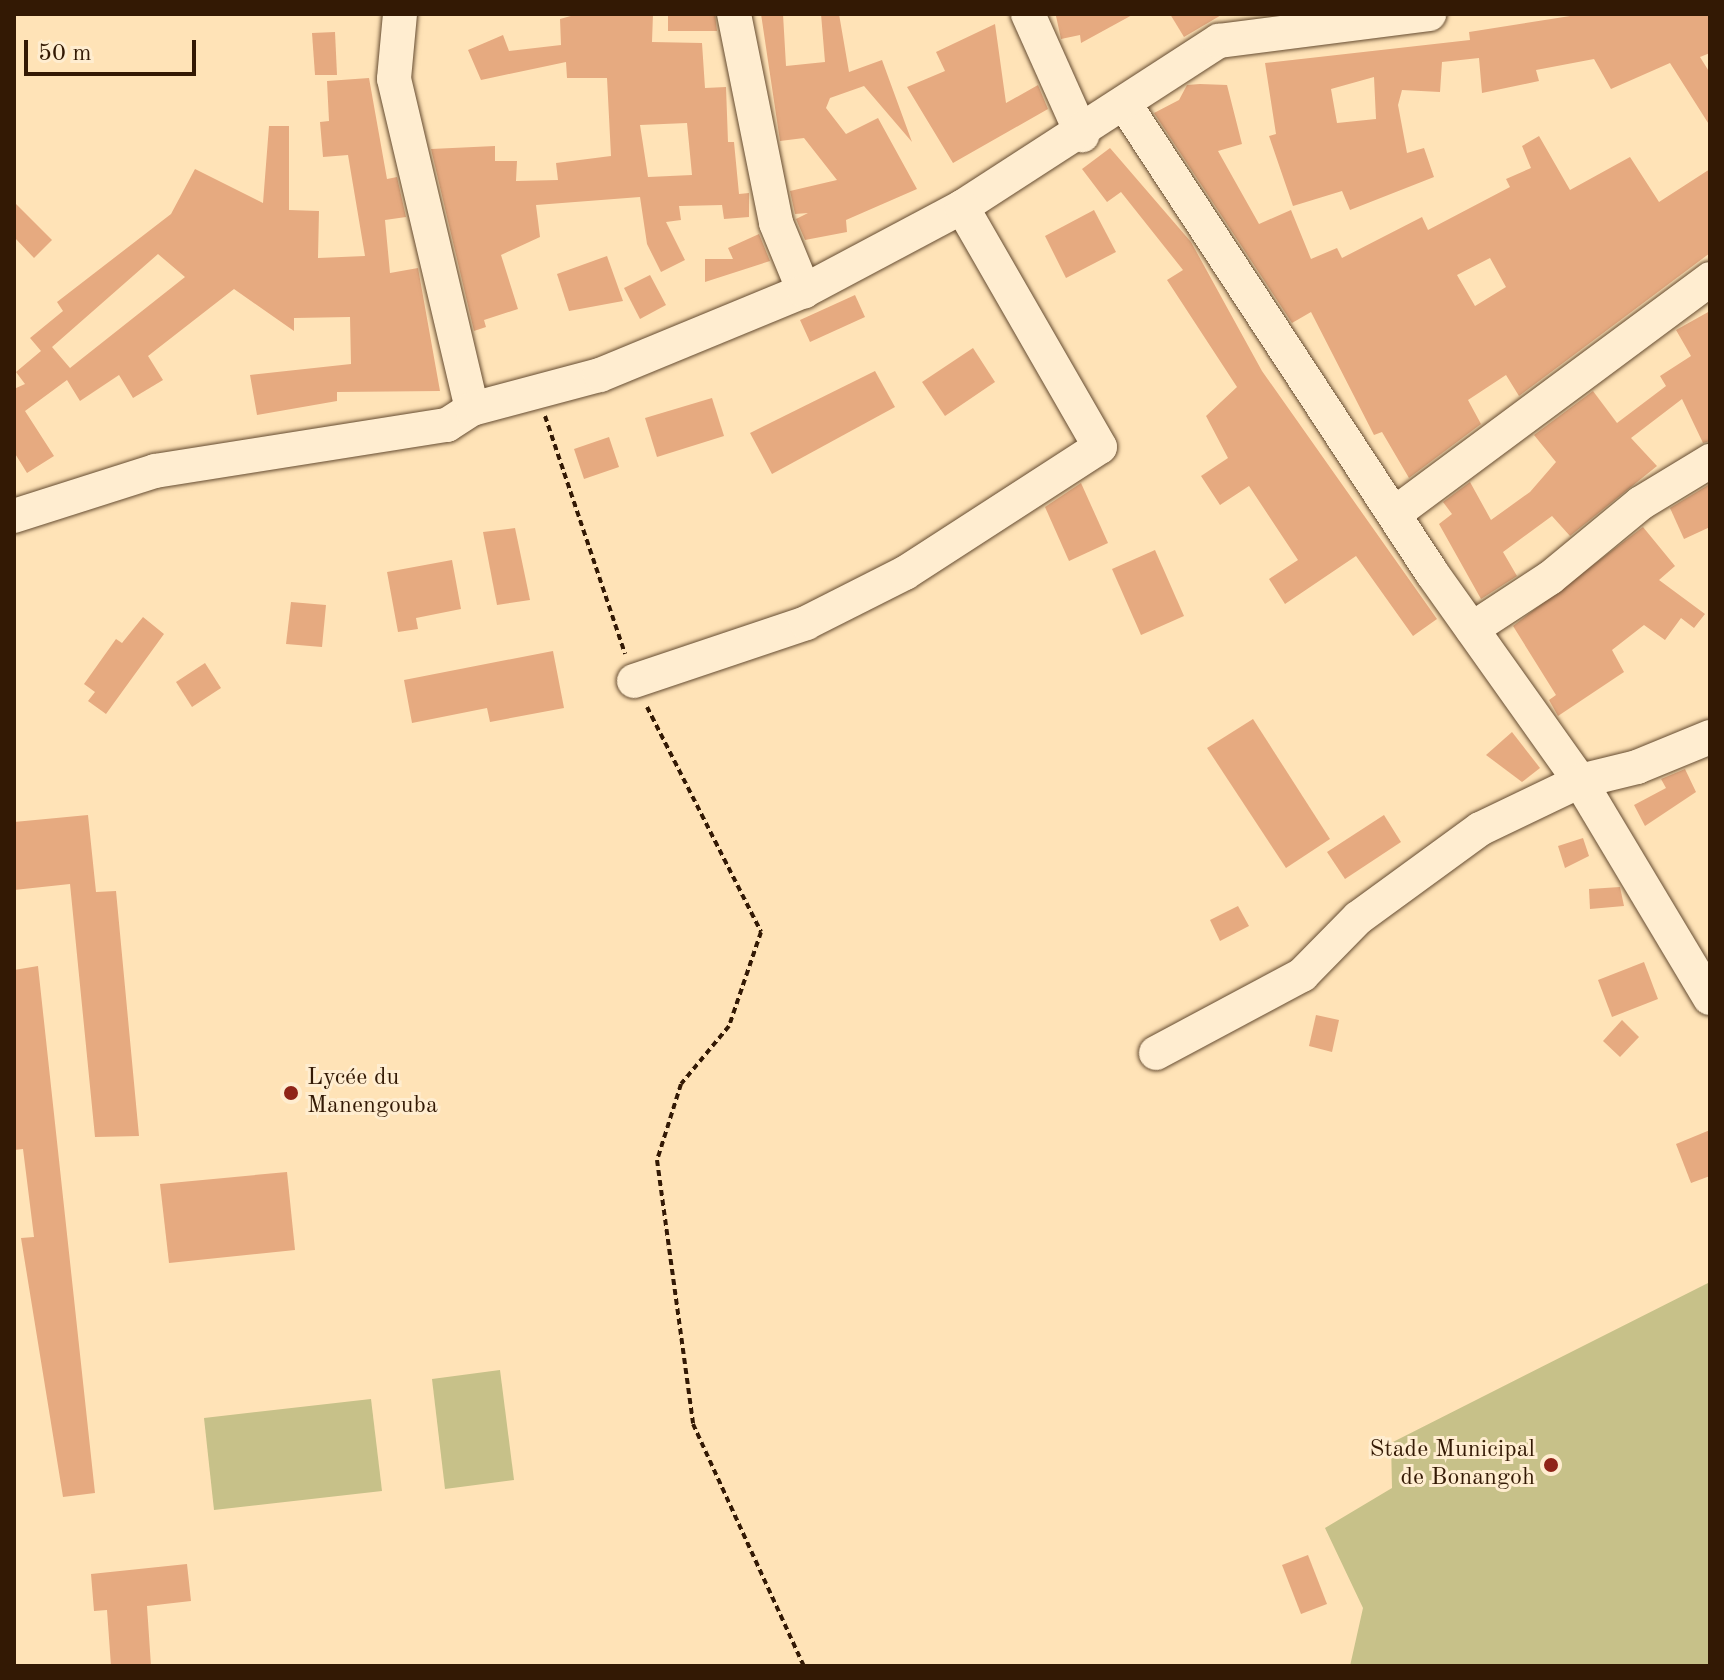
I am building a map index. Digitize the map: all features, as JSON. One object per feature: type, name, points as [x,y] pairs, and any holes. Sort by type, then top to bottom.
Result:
[{"type":"street","points":[[400,14],[394,79],[472,409]]},
{"type":"street","points":[[734,14],[776,223],[804,291]]},
{"type":"street","points":[[1028,14],[1082,135]]},
{"type":"street","points":[[14,516],[93,485],[447,425],[472,409],[538,395],[804,291],[962,207],[1082,135],[1124,103],[1219,41],[1429,14]]},
{"type":"street","points":[[1124,103],[1394,514],[1580,781],[1710,998]]},
{"type":"street","points":[[634,681],[806,623],[862,595],[1100,447],[962,207]]},
{"type":"street","points":[[1394,514],[1710,279]]},
{"type":"street","points":[[1472,629],[1550,578],[1641,503],[1710,461]]},
{"type":"street","points":[[1156,1053],[1302,975],[1358,918],[1480,829],[1580,781],[1637,767],[1710,737]]},
{"type":"path","points":[[538,395],[634,681],[761,932],[729,1026],[681,1084],[657,1160],[693,1424],[804,1666]]},
{"type":"shaded area","name":"Stade Municipal de Bonangoh","points":[[1710,1282],[1710,1666],[1350,1666],[1363,1608],[1325,1528],[1392,1488],[1391,1443]]},
{"type":"shaded area","points":[[500,1370],[514,1480],[445,1489],[432,1379]]},
{"type":"shaded area","points":[[371,1399],[382,1491],[214,1510],[204,1418]]},
{"type":"building","points":[[578,14],[653,14],[652,42],[702,43],[705,88],[726,87],[728,142],[734,142],[739,194],[749,193],[749,217],[724,219],[722,205],[679,206],[681,220],[666,222],[685,260],[661,272],[647,244],[640,197],[536,205],[540,237],[501,255],[518,309],[484,320],[486,327],[474,331],[431,149],[495,146],[495,161],[517,161],[516,181],[558,180],[556,163],[611,156],[607,78],[567,78],[566,62],[481,80],[468,50],[503,35],[509,51],[561,45],[560,19]],"holes":[[[687,123],[692,175],[648,177],[640,125]]]},
{"type":"building","points":[[668,14],[715,14],[717,31],[668,31]]},
{"type":"building","points":[[761,14],[783,14],[786,66],[825,62],[821,14],[839,14],[849,72],[882,60],[912,142],[864,86],[830,98],[826,108],[846,134],[878,118],[917,189],[846,220],[847,232],[805,240],[796,219],[808,213],[795,214],[790,191],[837,180],[804,138],[780,141]]},
{"type":"building","points":[[1134,14],[1081,43],[1080,35],[1061,39],[1056,16]]},
{"type":"building","points":[[1170,14],[1223,14],[1184,37]]},
{"type":"building","points":[[1583,14],[1710,14],[1710,53],[1700,57],[1710,73],[1710,126],[1670,63],[1611,89],[1594,59],[1536,70],[1539,81],[1482,93],[1479,58],[1442,62],[1440,92],[1402,90],[1398,105],[1407,153],[1424,148],[1434,177],[1350,210],[1342,191],[1293,206],[1269,136],[1276,134],[1265,63],[1470,40],[1469,32]],"holes":[[[1374,77],[1376,119],[1337,123],[1331,89]]]},
{"type":"building","points":[[995,24],[1006,103],[1038,85],[1048,109],[953,163],[907,87],[945,71],[936,52]]},
{"type":"building","points":[[335,32],[337,75],[315,75],[312,33]]},
{"type":"building","points":[[369,78],[387,179],[397,177],[406,217],[385,220],[390,273],[418,268],[440,391],[337,392],[337,401],[257,415],[250,375],[351,364],[350,317],[294,318],[294,331],[234,289],[148,356],[163,380],[133,398],[119,375],[80,401],[67,380],[25,411],[54,456],[27,473],[14,452],[14,389],[25,384],[16,372],[41,351],[30,338],[63,311],[57,302],[171,214],[195,169],[263,203],[269,126],[289,126],[289,210],[319,211],[318,258],[365,256],[348,155],[323,157],[320,122],[329,121],[327,81]],"holes":[[[158,254],[185,277],[70,368],[52,347]]]},
{"type":"building","points":[[1187,85],[1227,85],[1242,144],[1218,151],[1259,224],[1291,210],[1311,259],[1337,248],[1342,258],[1422,217],[1428,230],[1510,187],[1506,179],[1531,168],[1522,146],[1539,136],[1570,190],[1630,157],[1659,202],[1710,169],[1710,253],[1519,396],[1506,375],[1468,400],[1481,424],[1409,478],[1382,432],[1374,435],[1311,312],[1292,323],[1154,113],[1179,100]],"holes":[[[1490,258],[1506,287],[1475,306],[1457,275]]]},
{"type":"building","points":[[1110,148],[1191,242],[1262,371],[1437,619],[1413,636],[1356,556],[1285,604],[1269,579],[1298,560],[1249,486],[1220,505],[1201,476],[1228,458],[1206,416],[1237,387],[1167,280],[1183,270],[1121,192],[1107,202],[1082,169]]},
{"type":"building","points":[[14,202],[52,240],[34,258],[14,237]]},
{"type":"building","points":[[1094,210],[1116,252],[1066,278],[1045,236]]},
{"type":"building","points":[[759,234],[770,261],[705,282],[705,259],[733,259],[728,248]]},
{"type":"building","points":[[607,256],[623,301],[569,311],[557,274]]},
{"type":"building","points":[[650,275],[666,305],[640,319],[624,288]]},
{"type":"building","points":[[855,295],[865,317],[810,342],[800,320]]},
{"type":"building","points":[[1710,311],[1710,441],[1703,443],[1682,399],[1631,438],[1657,466],[1570,536],[1552,516],[1503,552],[1517,576],[1481,599],[1439,524],[1452,514],[1443,502],[1470,482],[1491,520],[1530,492],[1556,462],[1534,435],[1593,391],[1617,423],[1666,386],[1660,376],[1691,356],[1676,330]]},
{"type":"building","points":[[973,348],[995,382],[945,416],[922,382]]},
{"type":"building","points":[[875,371],[895,407],[772,474],[750,433]]},
{"type":"building","points":[[712,398],[724,436],[657,457],[645,418]]},
{"type":"building","points":[[609,437],[619,467],[584,479],[574,449]]},
{"type":"building","points":[[1081,483],[1108,543],[1069,561],[1045,507]]},
{"type":"building","points":[[1710,484],[1710,527],[1684,539],[1670,508]]},
{"type":"building","points":[[1643,527],[1675,566],[1659,580],[1705,614],[1694,628],[1681,618],[1665,640],[1644,625],[1612,650],[1624,672],[1558,716],[1549,700],[1556,695],[1513,626]]},
{"type":"building","points":[[515,528],[530,600],[497,605],[483,532]]},
{"type":"building","points":[[1155,550],[1184,616],[1141,635],[1112,569]]},
{"type":"building","points":[[452,560],[461,609],[416,618],[418,629],[398,632],[387,572]]},
{"type":"building","points":[[291,602],[326,605],[322,647],[286,644]]},
{"type":"building","points":[[143,617],[164,634],[106,714],[88,701],[95,692],[84,684],[116,639],[122,643]]},
{"type":"building","points":[[553,651],[564,708],[490,722],[487,708],[412,723],[404,680]]},
{"type":"building","points":[[205,663],[221,688],[192,707],[176,682]]},
{"type":"building","points":[[1253,719],[1330,839],[1286,868],[1207,748]]},
{"type":"building","points":[[1512,732],[1540,768],[1522,782],[1486,755]]},
{"type":"building","points":[[1685,769],[1696,792],[1645,826],[1634,805],[1666,788],[1661,779]]},
{"type":"building","points":[[88,815],[96,892],[116,891],[139,1136],[95,1137],[70,884],[14,890],[14,822]]},
{"type":"building","points":[[1384,815],[1401,842],[1345,879],[1327,852]]},
{"type":"building","points":[[1583,838],[1589,856],[1565,868],[1558,846]]},
{"type":"building","points":[[1620,887],[1624,906],[1590,909],[1589,889]]},
{"type":"building","points":[[1238,906],[1249,926],[1220,941],[1210,920]]},
{"type":"building","points":[[1644,962],[1658,999],[1612,1017],[1598,980]]},
{"type":"building","points":[[38,966],[95,1493],[63,1497],[21,1238],[34,1237],[23,1149],[14,1150],[14,970]]},
{"type":"building","points":[[1316,1015],[1339,1020],[1332,1052],[1309,1046]]},
{"type":"building","points":[[1622,1020],[1639,1037],[1620,1057],[1603,1041]]},
{"type":"building","points":[[1710,1130],[1710,1176],[1691,1183],[1676,1144]]},
{"type":"building","points":[[287,1172],[295,1250],[169,1263],[160,1184]]},
{"type":"building","points":[[1308,1555],[1327,1604],[1301,1614],[1282,1565]]},
{"type":"building","points":[[187,1564],[191,1601],[147,1606],[151,1666],[111,1666],[107,1610],[94,1611],[91,1574]]},
{"type":"place","name":"Lycée du Manengouba","points":[[291,1093]]},
{"type":"place","name":"Stade Municipal de Bonangoh","points":[[1551,1465]]}]
